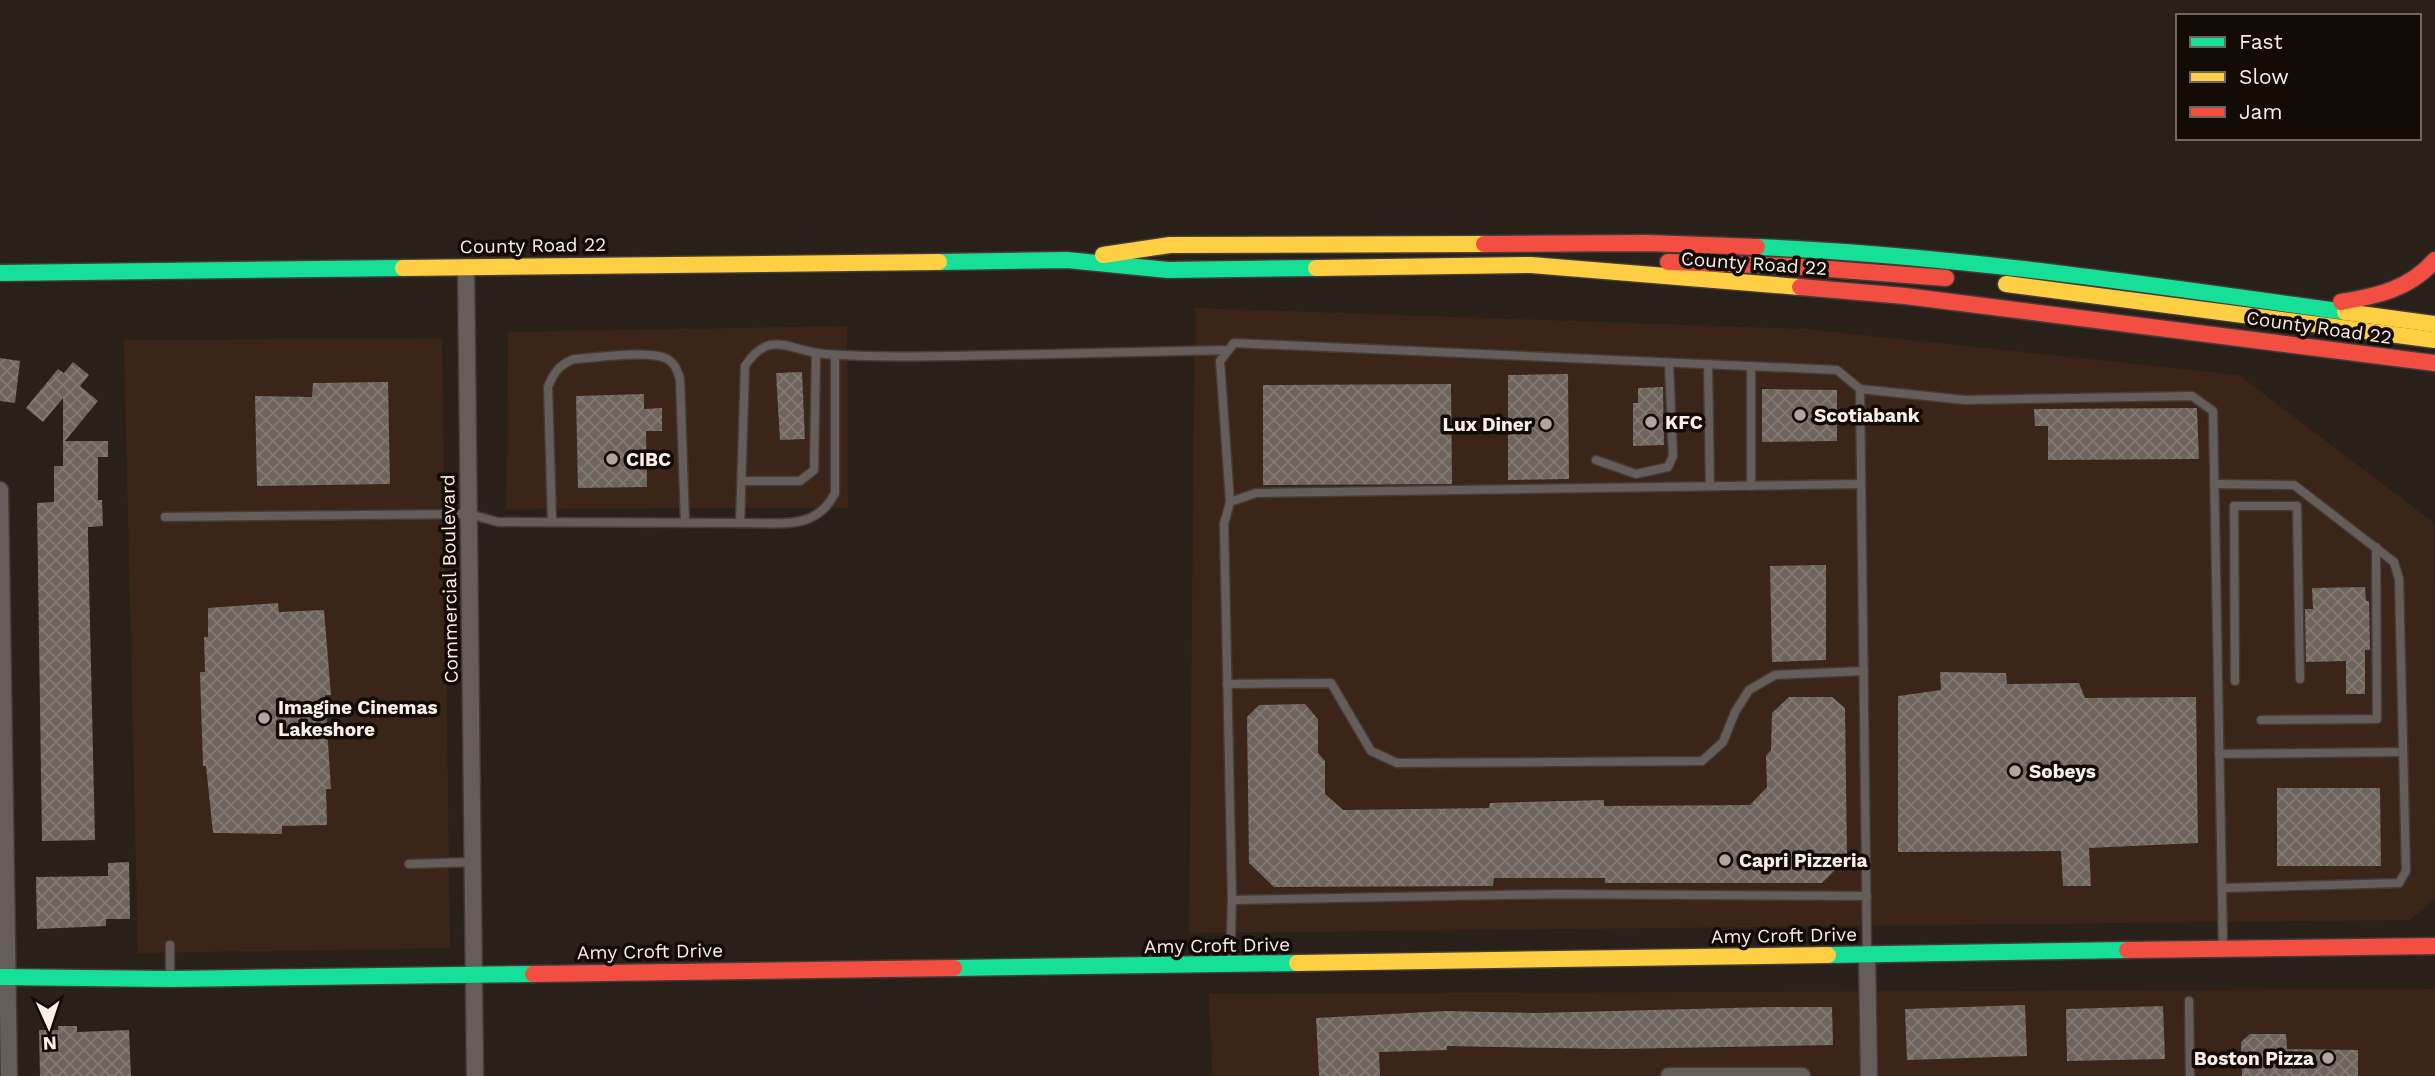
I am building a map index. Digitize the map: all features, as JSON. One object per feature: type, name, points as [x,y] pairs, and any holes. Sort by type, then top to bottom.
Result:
[{"type":"main road","name":"County Road 22","points":[[1067,260],[1170,245],[1648,243],[1759,246],[2065,274],[2435,324]]},
{"type":"main road","name":"County Road 22","points":[[0,273],[1067,260],[1168,270],[1531,265],[1905,296],[2435,363]]},
{"type":"main road","points":[[2312,306],[2376,297],[2407,284],[2435,260]]},
{"type":"main road","points":[[1531,265],[1727,263],[1962,280]]},
{"type":"main road","points":[[1987,282],[2435,340]]},
{"type":"main road","name":"Amy Croft Drive","points":[[4,978],[170,979],[1230,966],[2435,946]]},
{"type":"street","name":"Commercial Boulevard","points":[[466,267],[475,1076]]},
{"type":"street","points":[[0,490],[4,978],[9,1076]]},
{"type":"street","points":[[1867,955],[1869,1076]]},
{"type":"street","points":[[1669,1076],[1802,1076]]},
{"type":"lane","points":[[1230,966],[1232,900],[1224,524],[1230,502],[1220,361],[1234,343],[1837,370],[1860,389],[1965,400],[2192,396],[2213,411],[2223,948]]},
{"type":"lane","points":[[740,523],[745,366],[755,352],[769,344],[788,345],[816,353],[876,358],[1228,350]]},
{"type":"lane","points":[[743,481],[800,481],[814,470],[816,353]]},
{"type":"lane","points":[[552,522],[548,387],[554,372],[563,363],[574,359],[653,355],[667,359],[676,366],[680,379],[685,522]]},
{"type":"lane","points":[[165,517],[469,514],[498,522],[803,522],[827,509],[835,493],[835,355]]},
{"type":"lane","points":[[1595,460],[1636,474],[1668,467],[1672,456],[1669,363]]},
{"type":"lane","points":[[1708,364],[1710,486]]},
{"type":"lane","points":[[1751,366],[1751,486]]},
{"type":"lane","points":[[1860,389],[1867,955]]},
{"type":"lane","points":[[1230,502],[1256,493],[1861,484]]},
{"type":"lane","points":[[2215,484],[2294,485],[2394,562],[2399,579],[2406,871],[2399,883],[2222,888]]},
{"type":"lane","points":[[2235,681],[2234,506],[2297,506],[2300,679]]},
{"type":"lane","points":[[2261,720],[2377,719],[2376,547]]},
{"type":"lane","points":[[1227,684],[1331,682],[1371,751],[1397,763],[1702,761],[1723,743],[1735,712],[1749,690],[1775,675],[1864,671]]},
{"type":"lane","points":[[2220,754],[2403,752]]},
{"type":"lane","points":[[409,864],[473,862]]},
{"type":"lane","points":[[1232,900],[1558,894],[1867,897]]},
{"type":"lane","points":[[170,945],[170,979]]},
{"type":"lane","points":[[2189,1001],[2190,1076]]},
{"type":"shaded area","points":[[1195,308],[1805,329],[2239,375],[2434,523],[2435,899],[2410,920],[1189,933]]},
{"type":"shaded area","points":[[847,326],[848,508],[506,509],[508,332]]},
{"type":"shaded area","points":[[442,338],[450,948],[138,953],[124,340]]},
{"type":"shaded area","points":[[2435,989],[2435,1076],[1212,1076],[1209,994]]},
{"type":"building","points":[[0,358],[20,361],[15,403],[0,401]]},
{"type":"building","points":[[73,362],[89,375],[80,386],[98,401],[65,441],[108,441],[108,457],[98,457],[98,500],[102,500],[103,526],[88,527],[95,840],[42,841],[37,503],[54,502],[54,466],[63,466],[63,398],[43,422],[26,408],[58,369],[64,373]]},
{"type":"building","points":[[802,372],[805,439],[780,440],[776,373]]},
{"type":"building","points":[[1568,374],[1569,479],[1508,480],[1508,375]]},
{"type":"building","points":[[388,382],[390,484],[257,486],[255,396],[312,397],[313,383]]},
{"type":"building","points":[[1451,384],[1452,484],[1263,485],[1263,385]]},
{"type":"building","name":"KFC","points":[[1663,387],[1664,445],[1633,446],[1633,403],[1638,403],[1638,388]]},
{"type":"building","name":"Scotiabank","points":[[1762,389],[1837,390],[1837,441],[1762,442]]},
{"type":"building","name":"CIBC","points":[[644,394],[644,409],[662,408],[662,431],[646,431],[647,487],[578,488],[576,396]]},
{"type":"building","points":[[2197,408],[2199,459],[2048,460],[2048,426],[2035,426],[2034,409]]},
{"type":"building","points":[[1826,565],[1826,660],[1772,662],[1770,566]]},
{"type":"building","points":[[2365,587],[2366,601],[2369,601],[2370,650],[2365,650],[2365,694],[2346,694],[2346,661],[2306,662],[2305,609],[2313,609],[2312,588]]},
{"type":"building","name":"Imagine Cinemas Lakeshore","points":[[278,603],[279,612],[324,610],[331,695],[325,695],[331,789],[326,789],[327,825],[282,826],[282,834],[213,833],[206,766],[203,766],[200,672],[205,672],[204,637],[208,637],[208,608]]},
{"type":"building","name":"Sobeys","points":[[1940,672],[2006,673],[2007,684],[2079,683],[2085,698],[2196,697],[2198,843],[2089,848],[2091,886],[2063,886],[2061,851],[1898,852],[1898,696],[1941,690]]},
{"type":"building","points":[[1789,697],[1832,697],[1845,708],[1847,858],[1822,883],[1605,883],[1605,878],[1494,878],[1493,886],[1274,887],[1249,863],[1247,717],[1259,705],[1305,704],[1318,719],[1318,753],[1325,761],[1325,794],[1343,810],[1489,808],[1490,803],[1604,800],[1604,806],[1750,805],[1767,787],[1766,756],[1771,750],[1772,713]]},
{"type":"building","points":[[2277,788],[2380,788],[2381,866],[2277,866]]},
{"type":"building","points":[[129,862],[130,919],[106,919],[106,926],[37,929],[36,877],[108,876],[108,863]]},
{"type":"building","points":[[2025,1005],[2027,1056],[1907,1060],[1905,1009]]},
{"type":"building","points":[[2163,1006],[2165,1059],[2067,1061],[2066,1009]]},
{"type":"building","points":[[1832,1007],[1833,1045],[1615,1049],[1447,1046],[1447,1050],[1379,1052],[1380,1076],[1319,1076],[1316,1018],[1446,1011],[1536,1013]]},
{"type":"building","points":[[58,1026],[77,1026],[77,1032],[129,1030],[131,1076],[40,1076],[39,1030],[58,1030]]},
{"type":"building","points":[[2250,1034],[2286,1034],[2287,1049],[2358,1050],[2358,1076],[2242,1076],[2241,1042]]},
{"type":"traffic: fast","points":[[1757,247],[1978,264],[2345,312]]},
{"type":"traffic: fast","points":[[939,262],[1067,260],[1168,270],[1316,268]]},
{"type":"traffic: fast","points":[[0,273],[403,268]]},
{"type":"traffic: fast","points":[[1828,955],[2127,950]]},
{"type":"traffic: fast","points":[[954,968],[1297,963]]},
{"type":"traffic: fast","points":[[0,977],[170,979],[533,974]]},
{"type":"traffic: slow","points":[[1103,255],[1170,245],[1484,244]]},
{"type":"traffic: slow","points":[[403,268],[939,262]]},
{"type":"traffic: slow","points":[[1316,268],[1531,265],[1800,287]]},
{"type":"traffic: slow","points":[[2006,284],[2435,340]]},
{"type":"traffic: slow","points":[[2345,312],[2435,324]]},
{"type":"traffic: slow","points":[[1297,963],[1828,955]]},
{"type":"traffic: jam","points":[[1484,244],[1648,243],[1757,247]]},
{"type":"traffic: jam","points":[[2341,302],[2392,290],[2415,278],[2435,260]]},
{"type":"traffic: jam","points":[[1668,262],[1790,266],[1946,278]]},
{"type":"traffic: jam","points":[[1800,287],[1905,296],[2435,363]]},
{"type":"traffic: jam","points":[[2127,950],[2435,946]]},
{"type":"traffic: jam","points":[[533,974],[954,968]]},
{"type":"place","name":"Scotiabank","points":[[1800,415]]},
{"type":"place","name":"KFC","points":[[1651,422]]},
{"type":"place","name":"Lux Diner","points":[[1546,424]]},
{"type":"place","name":"CIBC","points":[[612,459]]},
{"type":"place","name":"Imagine Cinemas Lakeshore","points":[[264,718]]},
{"type":"place","name":"Sobeys","points":[[2015,771]]},
{"type":"place","name":"Capri Pizzeria","points":[[1725,860]]},
{"type":"place","name":"Boston Pizza","points":[[2328,1058]]}]
